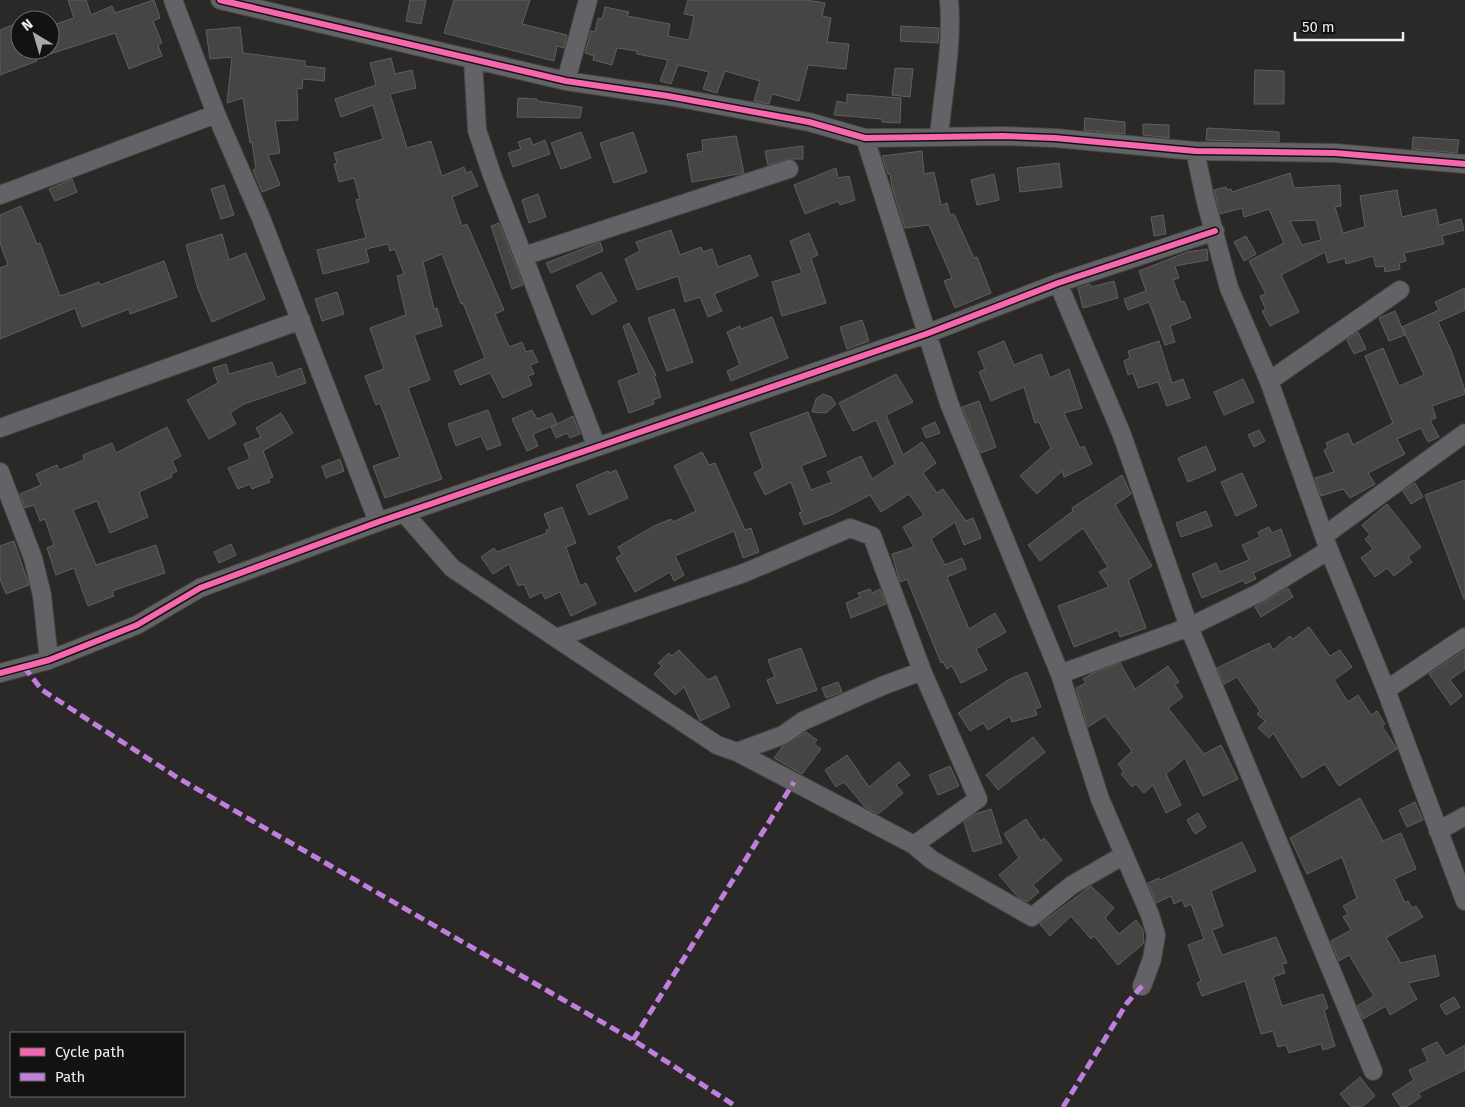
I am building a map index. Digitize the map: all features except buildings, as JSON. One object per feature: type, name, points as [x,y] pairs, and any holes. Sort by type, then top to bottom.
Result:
[{"type":"street","points":[[172,0],[216,114],[302,320],[378,522]]},
{"type":"street","points":[[220,0],[263,5],[473,60],[566,81],[668,96],[809,122],[865,138],[1002,136],[1055,138],[1195,151],[1335,153],[1465,164]]},
{"type":"street","points":[[566,81],[588,0]]},
{"type":"street","points":[[939,137],[944,80],[950,52],[949,0]]},
{"type":"street","points":[[473,60],[477,130],[492,175],[596,446]]},
{"type":"street","points":[[0,195],[216,114]]},
{"type":"street","points":[[865,138],[949,403],[1060,674],[1087,761],[1156,935],[1152,959],[1142,986]]},
{"type":"street","points":[[1195,151],[1205,198],[1230,288],[1269,382],[1327,542],[1386,690],[1465,901]]},
{"type":"street","points":[[524,256],[789,169]]},
{"type":"street","points":[[0,673],[49,660],[137,625],[200,588],[378,522],[926,334],[1058,282],[1215,231]]},
{"type":"street","points":[[1058,282],[1122,435],[1189,627],[1373,1072]]},
{"type":"street","points":[[1269,382],[1400,290]]},
{"type":"street","points":[[0,428],[302,320]]},
{"type":"street","points":[[1060,674],[1189,627],[1259,593],[1465,433]]},
{"type":"street","points":[[0,472],[32,558],[42,595],[49,660]]},
{"type":"street","points":[[404,513],[452,568],[717,745],[737,752],[914,845],[932,860],[1032,917],[1072,885],[1124,855]]},
{"type":"street","points":[[556,638],[744,573],[850,528],[872,536],[922,671],[978,799],[914,845]]},
{"type":"street","points":[[1386,690],[1465,637]]},
{"type":"street","points":[[737,752],[783,734],[804,721],[882,686],[922,671]]},
{"type":"street","points":[[1438,831],[1465,816]]},
{"type":"marked path","points":[[24,667],[42,690],[178,778],[633,1040],[737,1107]]},
{"type":"marked path","points":[[633,1040],[794,782]]},
{"type":"marked path","points":[[1063,1107],[1127,1003],[1142,986]]},
{"type":"cycle path","points":[[220,0],[566,81],[668,96],[809,122],[865,138],[1002,136],[1055,138],[1195,151],[1335,153],[1465,164]]},
{"type":"cycle path","points":[[0,673],[49,660],[137,625],[200,588],[378,522],[926,334],[1058,283],[1215,231]]}]
